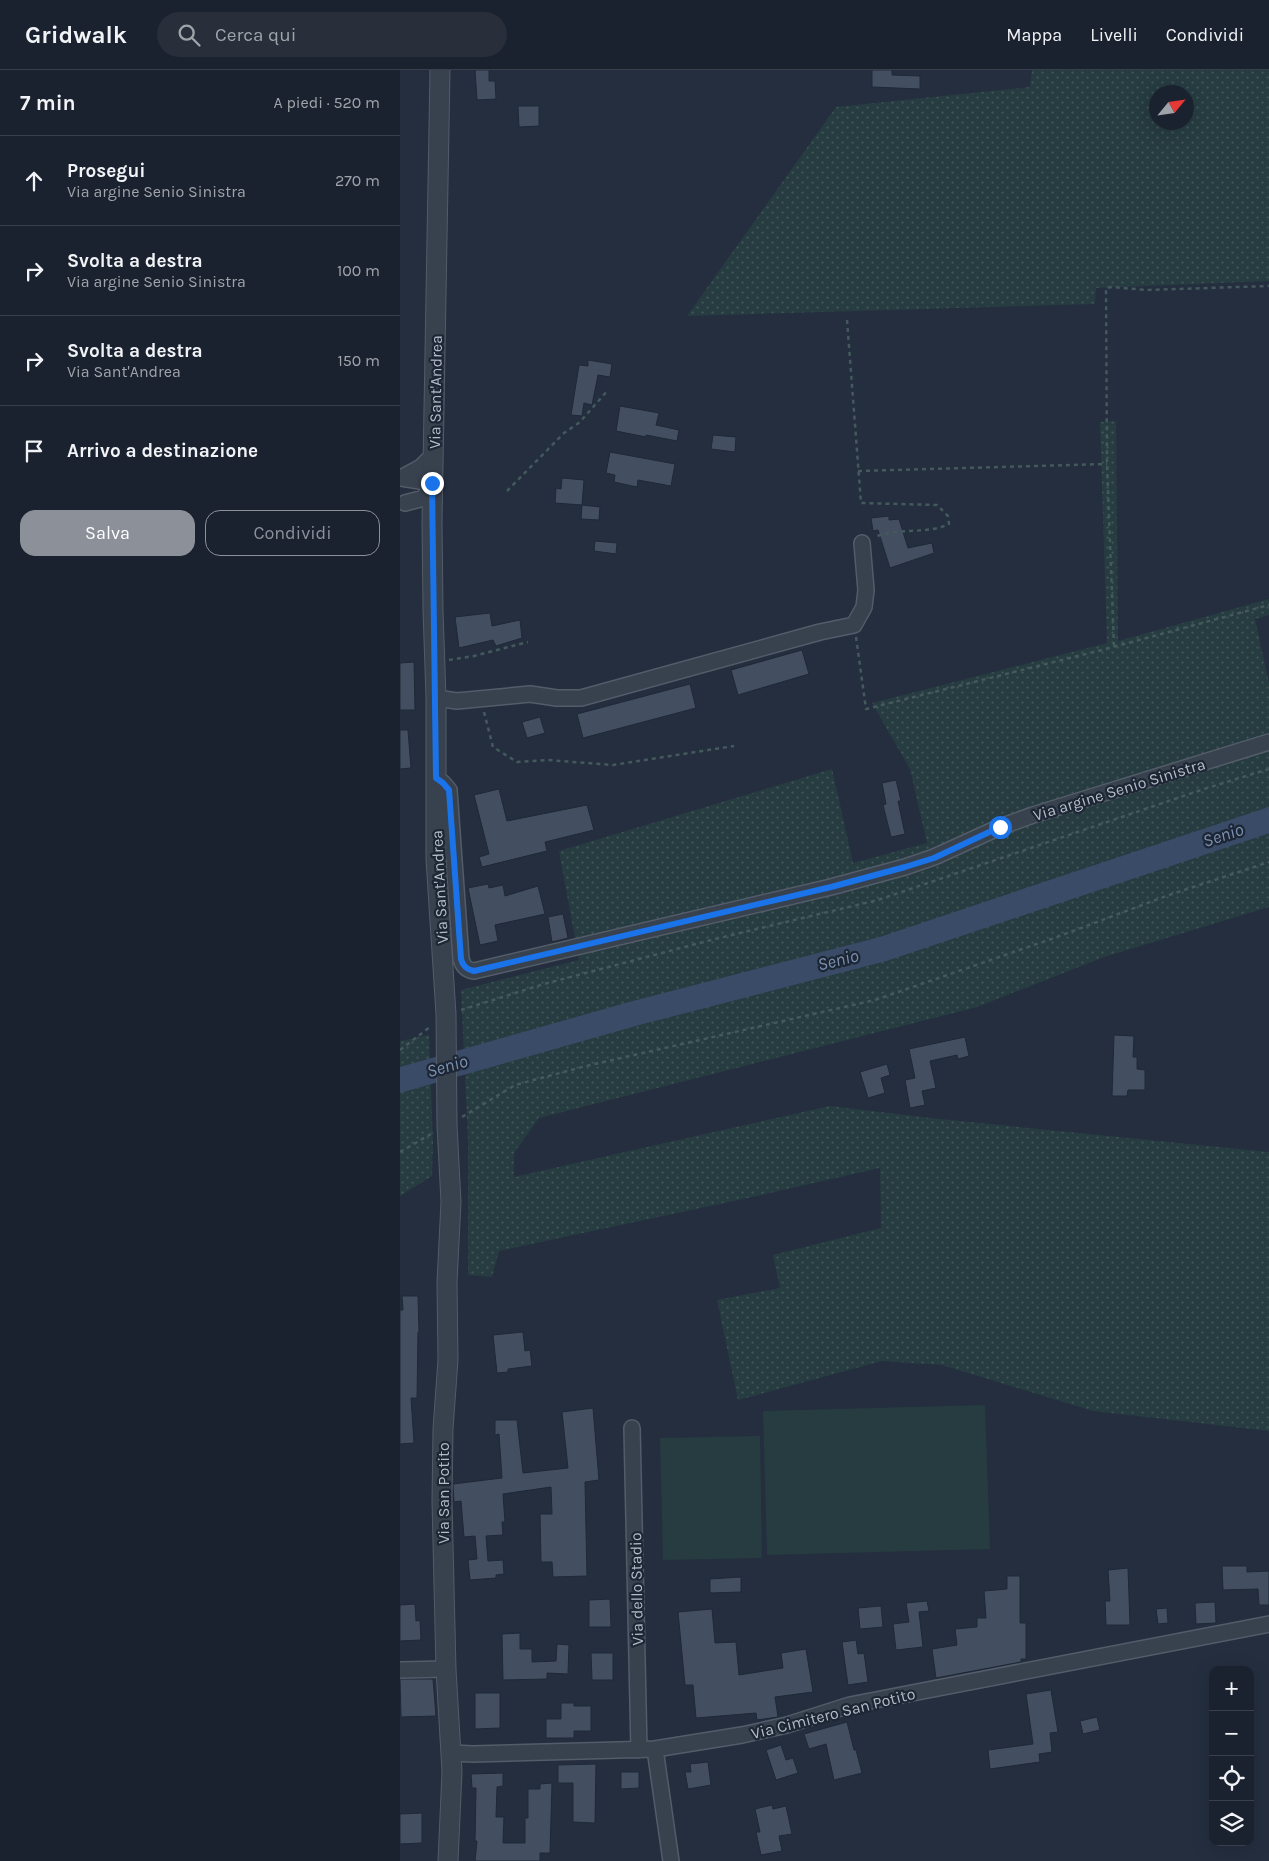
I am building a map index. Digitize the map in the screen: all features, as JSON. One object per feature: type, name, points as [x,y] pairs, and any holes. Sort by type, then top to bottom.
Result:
[{"type":"street","name":"Via Sant'Andrea","points":[[440,70],[432,522],[436,698],[436,859],[446,1014],[446,1125]]},
{"type":"street","points":[[401,478],[421,467],[434,454]]},
{"type":"street","points":[[401,478],[432,483],[424,498],[403,502]]},
{"type":"street","points":[[403,502],[420,511],[432,522]]},
{"type":"street","points":[[436,698],[457,701],[530,694],[557,698],[581,698],[820,632],[854,625],[864,607],[866,590],[862,543]]},
{"type":"street","name":"Via argine Senio Sinistra","points":[[436,778],[449,790],[461,959],[463,965],[468,970],[474,971],[831,887],[905,867],[934,858],[1000,827],[1034,815],[1269,742]]},
{"type":"street","name":"Via San Potito","points":[[446,1125],[450,1202],[447,1282],[448,1360],[443,1429],[442,1492],[446,1669],[452,1754],[448,1861]]},
{"type":"street","name":"Via dello Stadio","points":[[632,1428],[647,1749],[671,1861]]},
{"type":"street","name":"Via Cimitero San Potito","points":[[452,1754],[647,1749],[742,1735],[787,1725],[850,1705],[1269,1624]]},
{"type":"street","points":[[400,1670],[446,1669]]},
{"type":"path","points":[[1114,646],[1107,464],[1106,288],[1146,290],[1269,286]]},
{"type":"path","points":[[847,320],[861,503],[937,505],[948,516],[949,524],[938,530],[885,533],[862,543]]},
{"type":"path","points":[[507,491],[564,433],[580,422],[608,390]]},
{"type":"path","points":[[858,471],[1107,464]]},
{"type":"path","points":[[854,625],[866,709],[1269,605]]},
{"type":"path","points":[[435,661],[474,656],[528,642]]},
{"type":"path","points":[[480,698],[493,747],[517,762],[548,760],[613,765],[734,746]]},
{"type":"path","points":[[400,1050],[446,1014],[544,984],[715,939],[878,900],[1204,789],[1269,769]]},
{"type":"path","points":[[400,1152],[515,1085],[586,1066],[875,1000],[1057,938],[1170,895],[1269,862]]},
{"type":"green space","points":[[1032,70],[1269,70],[1269,281],[1096,288],[1095,304],[687,316],[836,107],[1030,87]]},
{"type":"green space","points":[[1116,421],[1118,641],[1269,599],[1269,615],[1255,619],[1269,683],[1269,907],[1104,957],[977,1007],[539,1118],[514,1153],[514,1177],[830,1106],[930,1118],[1269,1152],[1269,1431],[1093,1411],[942,1365],[882,1361],[738,1400],[717,1300],[780,1288],[773,1255],[881,1228],[880,1168],[499,1251],[492,1277],[468,1275],[468,1141],[461,990],[579,960],[559,851],[832,769],[853,863],[927,843],[910,769],[872,703],[1107,643],[1100,422]]},
{"type":"green space","points":[[429,1035],[433,1143],[432,1176],[400,1196],[400,1041]]},
{"type":"green space","points":[[985,1405],[990,1549],[767,1555],[763,1411]]},
{"type":"green space","points":[[760,1436],[762,1558],[663,1560],[660,1438]]},
{"type":"building","points":[[475,70],[489,70],[489,81],[495,81],[496,99],[477,100]]},
{"type":"building","points":[[872,70],[892,70],[892,75],[920,76],[920,89],[872,87]]},
{"type":"building","points":[[518,106],[539,106],[539,126],[519,127]]},
{"type":"building","points":[[588,360],[612,364],[610,377],[598,375],[592,405],[584,403],[582,416],[571,415],[579,365],[588,366]]},
{"type":"building","points":[[620,406],[659,413],[656,425],[679,430],[677,441],[616,431]]},
{"type":"building","points":[[713,435],[736,437],[735,452],[711,449]]},
{"type":"building","points":[[610,452],[675,464],[671,486],[638,480],[637,487],[614,482],[615,475],[606,473]]},
{"type":"building","points":[[562,478],[584,480],[582,505],[555,503],[556,488],[561,489]]},
{"type":"building","points":[[582,505],[600,507],[599,520],[581,519]]},
{"type":"building","points":[[889,516],[889,520],[899,519],[908,548],[932,543],[934,553],[890,568],[878,530],[873,531],[871,518]]},
{"type":"building","points":[[595,541],[617,543],[616,554],[594,551]]},
{"type":"building","points":[[490,613],[492,626],[520,620],[522,638],[496,646],[493,640],[459,648],[455,617]]},
{"type":"building","points":[[802,650],[809,674],[738,695],[731,670]]},
{"type":"building","points":[[414,662],[415,710],[400,710],[400,663]]},
{"type":"building","points":[[690,684],[696,708],[583,738],[577,714]]},
{"type":"building","points":[[540,717],[545,733],[527,738],[522,722]]},
{"type":"building","points":[[400,730],[408,730],[411,768],[400,769]]},
{"type":"building","points":[[896,780],[905,834],[891,837],[883,805],[886,804],[882,783]]},
{"type":"building","points":[[499,789],[507,821],[587,805],[594,830],[545,842],[547,851],[482,867],[479,857],[489,854],[474,795]]},
{"type":"building","points":[[488,884],[489,888],[503,885],[505,896],[538,886],[545,914],[495,925],[498,941],[480,945],[468,888]]},
{"type":"building","points":[[563,914],[568,938],[552,942],[548,917]]},
{"type":"building","points":[[1114,1035],[1134,1036],[1133,1057],[1137,1057],[1137,1069],[1145,1070],[1145,1090],[1128,1090],[1127,1096],[1112,1096]]},
{"type":"building","points":[[965,1037],[969,1056],[958,1059],[957,1055],[930,1061],[936,1088],[922,1091],[925,1105],[910,1108],[905,1080],[915,1078],[909,1049]]},
{"type":"building","points":[[887,1064],[890,1075],[881,1078],[885,1093],[868,1098],[860,1072]]},
{"type":"building","points":[[402,1296],[418,1296],[419,1332],[417,1398],[411,1398],[414,1443],[400,1444],[400,1310],[403,1310]]},
{"type":"building","points":[[523,1332],[525,1351],[530,1350],[532,1366],[508,1369],[508,1372],[497,1373],[493,1335]]},
{"type":"building","points":[[593,1408],[599,1480],[585,1482],[587,1576],[553,1577],[552,1562],[541,1562],[540,1514],[552,1514],[551,1487],[503,1494],[505,1522],[502,1522],[503,1535],[486,1536],[488,1561],[503,1560],[504,1574],[496,1575],[496,1578],[470,1580],[468,1560],[477,1559],[475,1536],[464,1537],[461,1501],[454,1502],[453,1484],[502,1478],[499,1434],[495,1435],[495,1420],[517,1420],[523,1473],[568,1468],[562,1412]]},
{"type":"building","points":[[1222,1566],[1247,1566],[1247,1572],[1269,1571],[1269,1605],[1259,1605],[1258,1589],[1223,1590]]},
{"type":"building","points":[[1128,1568],[1130,1625],[1106,1625],[1105,1601],[1110,1601],[1108,1570]]},
{"type":"building","points":[[1007,1576],[1020,1576],[1020,1623],[1026,1623],[1026,1659],[1021,1659],[1021,1662],[936,1678],[932,1649],[957,1645],[955,1629],[977,1627],[977,1618],[986,1618],[984,1591],[1007,1589]]},
{"type":"building","points":[[741,1577],[741,1592],[710,1593],[710,1579]]},
{"type":"building","points":[[610,1599],[611,1627],[589,1627],[589,1600]]},
{"type":"building","points":[[927,1601],[929,1611],[919,1612],[923,1647],[896,1650],[893,1624],[909,1622],[906,1603]]},
{"type":"building","points":[[1215,1602],[1216,1623],[1196,1624],[1195,1603]]},
{"type":"building","points":[[415,1604],[416,1621],[420,1620],[421,1640],[400,1641],[400,1605]]},
{"type":"building","points":[[881,1606],[883,1627],[860,1629],[858,1608]]},
{"type":"building","points":[[1167,1608],[1168,1623],[1158,1624],[1156,1609]]},
{"type":"building","points":[[712,1609],[715,1643],[736,1642],[739,1675],[783,1668],[781,1653],[806,1649],[813,1692],[775,1697],[778,1717],[757,1720],[756,1713],[696,1718],[693,1685],[685,1685],[678,1612]]},
{"type":"building","points":[[520,1633],[520,1649],[532,1649],[532,1662],[556,1661],[557,1644],[569,1645],[568,1674],[547,1673],[547,1679],[503,1680],[502,1634]]},
{"type":"building","points":[[856,1640],[858,1654],[864,1653],[868,1682],[848,1685],[842,1642]]},
{"type":"building","points":[[591,1653],[613,1653],[613,1680],[592,1680]]},
{"type":"building","points":[[400,1679],[433,1679],[436,1716],[401,1717]]},
{"type":"building","points":[[1051,1690],[1058,1732],[1050,1733],[1052,1752],[1039,1754],[1040,1762],[990,1769],[988,1750],[1033,1744],[1026,1694]]},
{"type":"building","points":[[475,1693],[500,1693],[500,1728],[475,1729]]},
{"type":"building","points":[[561,1703],[574,1703],[574,1706],[591,1706],[591,1731],[574,1731],[574,1738],[546,1738],[546,1719],[561,1719]]},
{"type":"building","points":[[1097,1717],[1100,1730],[1083,1734],[1080,1721]]},
{"type":"building","points":[[847,1722],[862,1773],[834,1780],[826,1744],[809,1749],[804,1734]]},
{"type":"building","points":[[781,1745],[786,1760],[793,1758],[798,1773],[776,1780],[766,1750]]},
{"type":"building","points":[[708,1762],[711,1785],[688,1789],[685,1772],[691,1772],[690,1764]]},
{"type":"building","points":[[596,1764],[595,1823],[573,1822],[573,1783],[558,1783],[558,1765]]},
{"type":"building","points":[[621,1772],[639,1772],[639,1788],[621,1789]]},
{"type":"building","points":[[503,1773],[503,1786],[497,1787],[496,1817],[504,1817],[503,1843],[525,1843],[525,1818],[528,1818],[528,1789],[540,1789],[540,1784],[552,1783],[550,1853],[540,1853],[540,1861],[475,1861],[477,1841],[475,1841],[476,1788],[472,1788],[471,1774]]},
{"type":"building","points":[[772,1805],[773,1809],[786,1806],[792,1834],[779,1836],[782,1851],[761,1855],[756,1832],[760,1832],[755,1809]]},
{"type":"building","points":[[422,1813],[422,1843],[400,1844],[400,1814]]},
{"type":"waterway","name":"Senio","points":[[400,1080],[636,1013],[883,949],[1269,820]]},
{"type":"route","points":[[432,483],[436,778],[449,790],[461,959],[463,965],[468,970],[474,971],[831,887],[934,858],[1000,827]]}]
